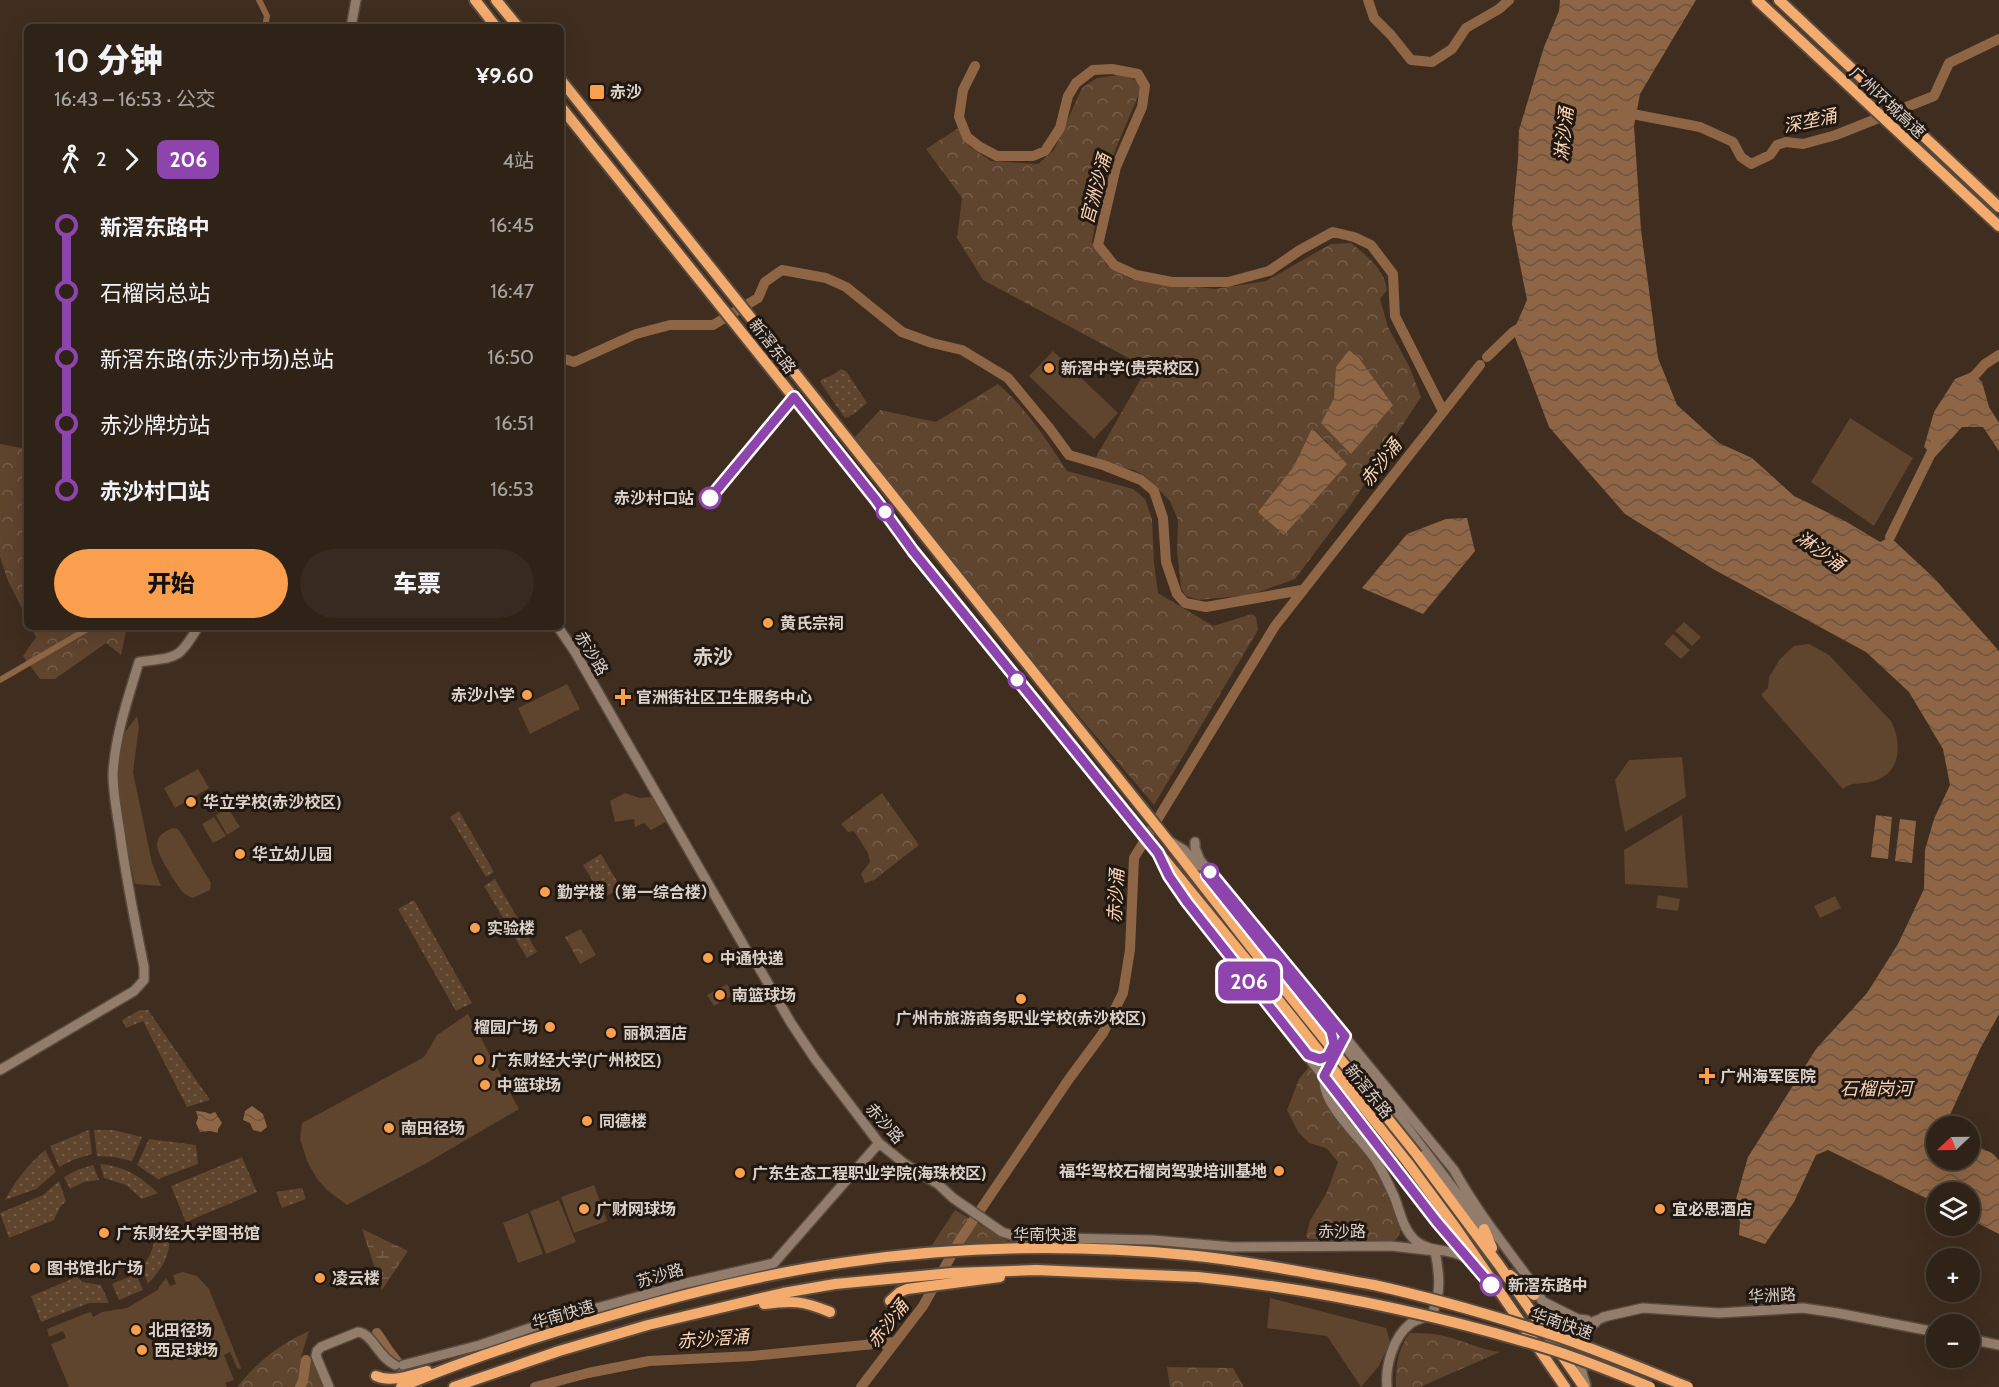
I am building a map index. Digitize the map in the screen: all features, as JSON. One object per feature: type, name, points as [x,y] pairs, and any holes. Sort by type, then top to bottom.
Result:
[{"type":"highway","points":[[475,0],[494,24]]},
{"type":"highway","points":[[496,0],[516,24]]},
{"type":"highway","name":"广州环城高速","points":[[1757,0],[1999,226]]},
{"type":"highway","name":"广州环城高速","points":[[1779,0],[1999,207]]},
{"type":"highway","name":"新滘东路","points":[[564,84],[1166,838],[1253,959],[1408,1163],[1508,1302],[1565,1387]]},
{"type":"highway","name":"新滘东路","points":[[564,111],[876,500],[913,551],[1132,822],[1253,959],[1417,1155],[1499,1265]]},
{"type":"highway","points":[[1484,1229],[1499,1265],[1586,1387]]},
{"type":"highway","name":"华南快速","points":[[401,1387],[430,1372],[490,1352],[640,1307],[725,1286],[849,1262],[965,1251],[1062,1249],[1188,1255],[1275,1267],[1374,1285],[1466,1308],[1529,1327],[1688,1387]]},
{"type":"highway","points":[[1499,1265],[1539,1298]]},
{"type":"highway","name":"华南快速","points":[[454,1387],[570,1348],[648,1325],[812,1288],[927,1275],[954,1279],[1041,1270],[1198,1277],[1292,1288],[1404,1310],[1545,1348],[1650,1387]]},
{"type":"highway","points":[[890,1301],[903,1291],[954,1279]]},
{"type":"highway","points":[[713,1309],[798,1301],[830,1312]]},
{"type":"highway","points":[[380,1377],[395,1378],[430,1372]]},
{"type":"main road","points":[[352,24],[356,0]]},
{"type":"main road","points":[[0,1070],[134,991],[144,980],[144,967],[127,883],[115,801],[114,764],[122,721],[139,662],[173,657],[183,651],[196,630]]},
{"type":"main road","name":"赤沙路","points":[[560,630],[589,676],[748,953],[755,971],[793,1037],[860,1130],[877,1145],[938,1184],[981,1218],[1002,1232],[1018,1237],[1152,1240],[1233,1247],[1391,1246],[1452,1251],[1470,1262]]},
{"type":"main road","points":[[1166,838],[1184,850],[1331,1031],[1343,1040],[1360,1067],[1484,1229]]},
{"type":"main road","points":[[1184,850],[1196,842],[1195,848],[1200,860],[1343,1040],[1454,1170],[1471,1200],[1532,1283],[1539,1298]]},
{"type":"main road","points":[[1158,853],[1169,876],[1187,902],[1437,1222],[1470,1262],[1508,1302]]},
{"type":"main road","points":[[1308,1055],[1320,1059],[1328,1056],[1334,1044],[1331,1031]]},
{"type":"main road","points":[[1343,1040],[1324,1076],[1328,1096],[1375,1159],[1406,1226],[1417,1242],[1435,1251]]},
{"type":"main road","points":[[1339,1095],[1333,1082],[1334,1072],[1343,1066],[1360,1067]]},
{"type":"main road","name":"苏沙路","points":[[329,1387],[316,1351],[358,1332],[363,1332],[368,1336],[380,1354],[388,1361],[399,1365],[472,1347],[550,1321],[687,1283],[774,1263],[877,1145]]},
{"type":"main road","points":[[1435,1251],[1443,1244],[1444,1239],[1437,1222]]},
{"type":"main road","points":[[1391,1246],[1402,1240],[1406,1226]]},
{"type":"main road","points":[[1387,1387],[1390,1361],[1400,1333],[1416,1320],[1432,1314],[1439,1288],[1435,1251]]},
{"type":"main road","name":"华洲路","points":[[1539,1298],[1578,1319],[1596,1319],[1643,1308],[1719,1312],[1803,1308],[1837,1312],[1926,1330]]},
{"type":"main road","points":[[1586,1387],[1580,1368],[1580,1355],[1590,1329],[1608,1316]]},
{"type":"main road","points":[[1980,1341],[1999,1344]]},
{"type":"green space","points":[[1119,75],[1131,78],[1139,82],[1141,89],[1116,148],[1099,201],[1092,242],[1107,266],[1131,279],[1215,289],[1266,281],[1331,244],[1351,243],[1374,263],[1382,275],[1387,290],[1380,299],[1388,327],[1410,368],[1421,397],[1352,503],[1295,579],[1250,595],[1198,600],[1186,596],[1181,588],[1177,551],[1178,520],[1170,501],[1145,476],[1134,470],[1104,464],[1096,457],[1147,368],[983,280],[957,238],[962,198],[926,149],[960,127],[969,146],[991,161],[1038,164],[1054,150],[1082,88],[1097,78]],"holes":[[[1349,350],[1359,358],[1393,405],[1321,423],[1334,398]],[[1312,428],[1328,443],[1258,512],[1294,466]]]},
{"type":"green space","points":[[1053,351],[1118,413],[1094,439],[1029,376]]},
{"type":"green space","points":[[841,369],[846,371],[867,403],[845,418],[820,382]]},
{"type":"green space","points":[[998,384],[1027,414],[1067,471],[1133,489],[1145,499],[1152,519],[1158,593],[1213,626],[1252,614],[1256,617],[1258,630],[1154,805],[1061,695],[854,438],[880,410],[936,422]]},
{"type":"green space","points":[[1850,418],[1913,458],[1874,526],[1811,482]]},
{"type":"green space","points":[[0,444],[24,448],[24,612],[8,581],[0,557]]},
{"type":"green space","points":[[1684,622],[1701,637],[1692,646],[1675,631]]},
{"type":"green space","points":[[32,630],[126,630],[121,655],[106,643],[55,679],[40,679],[23,656],[36,637]]},
{"type":"green space","points":[[1673,634],[1690,650],[1681,659],[1664,644]]},
{"type":"green space","points":[[1809,644],[1829,655],[1891,721],[1897,739],[1897,758],[1888,773],[1880,779],[1853,784],[1843,789],[1761,695],[1768,688],[1769,677],[1780,659],[1794,646]]},
{"type":"green space","points":[[567,684],[580,709],[530,734],[518,708]]},
{"type":"green space","points":[[137,716],[139,726],[133,772],[152,863],[161,886],[135,884],[120,807],[118,767],[120,749],[126,731]]},
{"type":"green space","points":[[1682,757],[1686,797],[1625,832],[1615,780],[1629,760]]},
{"type":"green space","points":[[198,769],[209,788],[175,808],[164,788]]},
{"type":"green space","points":[[625,793],[640,798],[653,797],[666,822],[651,830],[644,823],[635,827],[634,819],[615,822],[610,801]]},
{"type":"green space","points":[[882,793],[919,845],[874,880],[865,883],[861,874],[870,862],[868,853],[854,831],[848,832],[841,824]]},
{"type":"green space","points":[[228,808],[240,827],[227,835],[216,815]]},
{"type":"green space","points":[[459,811],[494,872],[486,877],[450,817]]},
{"type":"green space","points":[[1682,815],[1688,888],[1625,884],[1624,850]]},
{"type":"green space","points":[[214,817],[226,836],[213,843],[202,824]]},
{"type":"green space","points":[[173,828],[178,829],[211,883],[210,890],[193,898],[185,894],[178,886],[157,848],[161,835]]},
{"type":"green space","points":[[601,854],[621,888],[603,898],[583,865]]},
{"type":"green space","points":[[495,879],[537,952],[527,958],[484,886]]},
{"type":"green space","points":[[1658,895],[1680,899],[1678,911],[1656,908]]},
{"type":"green space","points":[[1835,896],[1841,908],[1820,918],[1814,906]]},
{"type":"green space","points":[[414,900],[472,1003],[456,1011],[398,909]]},
{"type":"green space","points":[[581,929],[596,955],[580,964],[565,937]]},
{"type":"green space","name":"南篮球场","points":[[727,984],[733,995],[714,1006],[707,995]]},
{"type":"green space","points":[[140,1010],[148,1010],[210,1100],[187,1107],[143,1021],[126,1028],[122,1020]]},
{"type":"green space","name":"南田径场","points":[[468,1014],[519,1109],[425,1164],[347,1205],[328,1191],[317,1179],[307,1161],[300,1139],[302,1123],[424,1057],[437,1035]]},
{"type":"green space","points":[[1311,1064],[1316,1070],[1320,1085],[1383,1179],[1401,1225],[1400,1233],[1395,1241],[1308,1239],[1306,1236],[1310,1221],[1327,1192],[1338,1162],[1326,1148],[1309,1143],[1298,1132],[1287,1110],[1299,1079]]},
{"type":"green space","points":[[89,1130],[92,1154],[59,1167],[50,1146]]},
{"type":"green space","points":[[94,1130],[113,1130],[142,1137],[132,1161],[97,1156]]},
{"type":"green space","points":[[149,1139],[196,1145],[198,1164],[158,1179],[137,1165]]},
{"type":"green space","points":[[45,1150],[56,1172],[36,1189],[5,1200],[23,1173]]},
{"type":"green space","points":[[242,1157],[257,1192],[186,1222],[171,1186]]},
{"type":"green space","points":[[100,1164],[132,1173],[158,1193],[142,1199],[126,1185],[104,1178]]},
{"type":"green space","points":[[93,1165],[99,1180],[84,1182],[70,1189],[64,1177]]},
{"type":"green space","points":[[59,1181],[66,1201],[60,1207],[54,1220],[9,1238],[0,1213],[43,1195]]},
{"type":"green space","name":"广财网球场","points":[[594,1185],[607,1221],[574,1233],[561,1197]]},
{"type":"green space","points":[[302,1188],[306,1199],[282,1208],[276,1192]]},
{"type":"green space","points":[[559,1200],[576,1242],[546,1254],[530,1211]]},
{"type":"green space","points":[[955,1210],[1010,1242],[932,1245]]},
{"type":"green space","points":[[528,1213],[543,1254],[518,1263],[503,1223]]},
{"type":"green space","points":[[169,1224],[170,1242],[166,1257],[148,1284],[142,1268],[152,1251],[155,1231]]},
{"type":"green space","points":[[362,1229],[408,1251],[382,1290]]},
{"type":"green space","name":"北田径场","points":[[183,1272],[197,1276],[209,1289],[240,1365],[241,1369],[237,1368],[230,1352],[224,1355],[234,1380],[225,1383],[227,1387],[69,1387],[51,1344],[66,1338],[63,1331],[49,1337],[47,1329],[87,1313],[91,1312],[93,1317],[102,1312],[127,1308],[159,1289],[166,1278],[170,1286],[176,1284],[173,1275]]},
{"type":"green space","points":[[136,1274],[143,1290],[119,1300],[112,1284]]},
{"type":"green space","points":[[77,1277],[82,1282],[101,1285],[109,1303],[89,1303],[41,1322],[31,1296]]},
{"type":"green space","points":[[1270,1298],[1386,1328],[1390,1342],[1379,1366],[1361,1387],[1327,1336],[1267,1328]]},
{"type":"green space","points":[[309,1331],[301,1357],[302,1372],[296,1387],[237,1387],[270,1354]]},
{"type":"green space","points":[[1410,1333],[1440,1335],[1500,1352],[1420,1387],[1396,1387],[1398,1358]]},
{"type":"green space","points":[[313,1356],[326,1387],[305,1387]]},
{"type":"green space","points":[[1167,1367],[1233,1368],[1244,1387],[1170,1387]]},
{"type":"water","name":"石榴岗河","points":[[1560,0],[1696,0],[1640,94],[1634,126],[1641,230],[1658,358],[1677,405],[1719,443],[1752,458],[1794,496],[1845,521],[1880,542],[1890,537],[1934,578],[1999,651],[1999,1014],[1980,1049],[1950,1116],[1926,1116],[1926,1170],[1980,1170],[1980,1148],[1992,1153],[1999,1160],[1999,1234],[1980,1224],[1980,1182],[1926,1182],[1926,1198],[1828,1150],[1816,1155],[1794,1202],[1765,1244],[1739,1235],[1740,1221],[1732,1213],[1748,1157],[1816,1049],[1867,993],[1898,944],[1924,889],[1925,850],[1934,819],[1950,785],[1943,749],[1909,692],[1866,652],[1713,569],[1625,514],[1549,427],[1513,332],[1527,300],[1512,224],[1519,130],[1544,47],[1559,11]]},
{"type":"water","points":[[1349,350],[1359,358],[1393,405],[1351,454],[1321,423],[1334,398],[1336,367]]},
{"type":"water","points":[[1972,372],[1982,382],[1989,407],[1999,423],[1999,451],[1983,427],[1962,427],[1935,457],[1924,447],[1934,412],[1955,379]]},
{"type":"water","points":[[1312,428],[1347,464],[1284,535],[1258,512],[1294,466]]},
{"type":"water","points":[[1467,518],[1475,551],[1423,614],[1362,588],[1407,534],[1446,519]]},
{"type":"water","points":[[1876,815],[1892,817],[1888,859],[1871,857]]},
{"type":"water","points":[[1900,819],[1916,821],[1912,863],[1895,861]]},
{"type":"water","points":[[252,1106],[263,1114],[267,1127],[261,1132],[253,1130],[250,1123],[243,1120],[245,1111]]},
{"type":"water","points":[[196,1111],[210,1114],[215,1112],[222,1123],[218,1133],[200,1132],[196,1123],[198,1118]]},
{"type":"waterway","points":[[259,0],[267,16],[266,24]]},
{"type":"waterway","points":[[1368,0],[1374,18],[1411,60],[1432,62],[1452,49],[1466,28],[1499,9],[1509,0]]},
{"type":"waterway","name":"深垄涌","points":[[1622,112],[1700,127],[1733,142],[1741,157],[1751,164],[1770,155],[1777,145],[1786,142],[1803,144],[1836,135],[1934,96],[1949,63],[1999,39]]},
{"type":"waterway","name":"官洲沙涌","points":[[975,66],[963,90],[959,117],[967,137],[997,156],[1033,156],[1045,151],[1060,128],[1068,96],[1076,83],[1093,70],[1112,69],[1138,74],[1145,86],[1142,107],[1116,167],[1098,245],[1114,265],[1136,275],[1172,282],[1228,282],[1269,271],[1300,250],[1333,232],[1354,237],[1371,245],[1393,274],[1395,316],[1443,411]]},
{"type":"waterway","points":[[564,359],[574,362],[636,334],[670,325],[713,325],[758,298],[765,282],[782,270],[826,278],[846,287],[902,332],[932,343],[962,350],[1008,378],[1069,455],[1141,480],[1154,491],[1163,518],[1166,562],[1177,594],[1185,603],[1206,607],[1302,590]]},
{"type":"waterway","name":"赤沙涌","points":[[1487,357],[1513,332],[1523,326]]},
{"type":"waterway","points":[[1967,384],[1985,364],[1999,355]]},
{"type":"waterway","name":"赤沙涌","points":[[861,1387],[923,1306],[960,1240],[1069,1079],[1103,1033],[1123,993],[1130,950],[1134,858],[1275,626],[1480,365]]},
{"type":"waterway","points":[[1890,537],[1936,443]]},
{"type":"waterway","points":[[0,680],[86,630]]},
{"type":"waterway","name":"赤沙滘涌","points":[[377,1333],[417,1387]]},
{"type":"waterway","name":"赤沙滘涌","points":[[535,1387],[588,1373],[649,1361],[752,1356],[895,1342]]},
{"type":"waterway","name":"赤沙滘涌","points":[[300,1387],[306,1360]]},
{"type":"bus line","name":"206","points":[[710,498],[794,397],[876,500],[913,551],[1158,853],[1169,876],[1187,902],[1308,1055],[1320,1059],[1331,1053],[1334,1041],[1331,1031],[1207,876],[1210,872],[1345,1036],[1324,1076],[1437,1222],[1491,1285]]},
{"type":"place","name":"赤沙","points":[[597,92]]},
{"type":"place","name":"新滘中学(贵荣校区)","points":[[1049,368]]},
{"type":"place","name":"赤沙村口站","points":[[710,498]]},
{"type":"place","name":"黄氏宗祠","points":[[768,623]]},
{"type":"place","name":"赤沙小学","points":[[527,695]]},
{"type":"place","name":"官洲街社区卫生服务中心","points":[[623,697]]},
{"type":"place","name":"华立学校(赤沙校区)","points":[[191,802]]},
{"type":"place","name":"华立幼儿园","points":[[240,854]]},
{"type":"place","name":"勤学楼（第一综合楼）","points":[[545,892]]},
{"type":"place","name":"实验楼","points":[[475,928]]},
{"type":"place","name":"中通快递","points":[[708,958]]},
{"type":"place","name":"南篮球场","points":[[720,995]]},
{"type":"place","name":"广州市旅游商务职业学校(赤沙校区)","points":[[1021,999]]},
{"type":"place","name":"榴园广场","points":[[550,1027]]},
{"type":"place","name":"丽枫酒店","points":[[611,1033]]},
{"type":"place","name":"广东财经大学(广州校区)","points":[[479,1060]]},
{"type":"place","name":"广州海军医院","points":[[1707,1076]]},
{"type":"place","name":"中篮球场","points":[[485,1085]]},
{"type":"place","name":"同德楼","points":[[587,1121]]},
{"type":"place","name":"南田径场","points":[[389,1128]]},
{"type":"place","name":"福华驾校石榴岗驾驶培训基地","points":[[1279,1171]]},
{"type":"place","name":"广东生态工程职业学院(海珠校区)","points":[[740,1173]]},
{"type":"place","name":"广财网球场","points":[[584,1209]]},
{"type":"place","name":"宜必思酒店","points":[[1660,1209]]},
{"type":"place","name":"广东财经大学图书馆","points":[[104,1233]]},
{"type":"place","name":"图书馆北广场","points":[[35,1268]]},
{"type":"place","name":"凌云楼","points":[[320,1278]]},
{"type":"place","name":"新滘东路中","points":[[1491,1285]]},
{"type":"place","name":"北田径场","points":[[136,1330]]},
{"type":"place","name":"西足球场","points":[[142,1350]]},
{"type":"district","name":"赤沙","points":[[713,657]]},
{"type":"water label","name":"淋沙涌","points":[[1564,134]]},
{"type":"water label","name":"淋沙涌","points":[[1820,551]]}]
